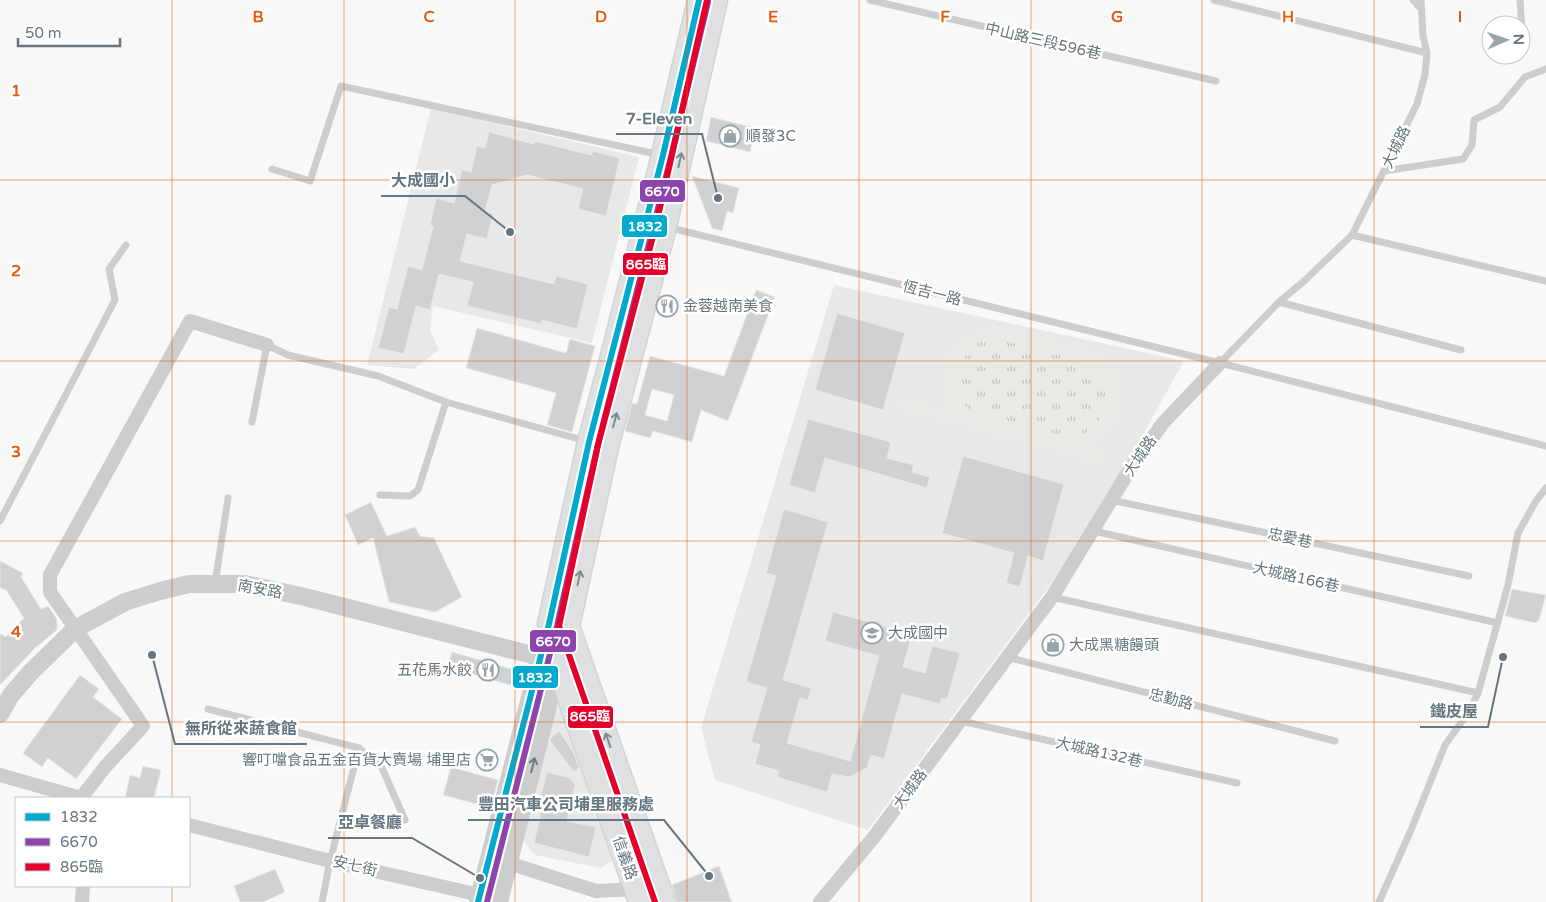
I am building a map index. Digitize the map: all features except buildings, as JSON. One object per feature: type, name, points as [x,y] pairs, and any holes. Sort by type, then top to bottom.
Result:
[{"type":"main road","points":[[655,225],[662,155],[699,0]]},
{"type":"main road","points":[[559,625],[598,444],[612,356],[655,225],[716,0]]},
{"type":"main road","name":"信義路","points":[[559,625],[549,662],[638,896]]},
{"type":"main road","name":"信義路","points":[[559,625],[664,902]]},
{"type":"street","points":[[82,797],[104,767],[143,726],[50,592],[50,575],[190,321],[267,345]]},
{"type":"street","name":"大城路","points":[[820,902],[874,836],[1052,597],[1132,466],[1163,423],[1220,363]]},
{"type":"street","name":"南安路","points":[[0,714],[11,695],[31,672],[75,629],[125,602],[189,584],[245,584],[305,597],[549,662]]},
{"type":"street","points":[[499,902],[549,662]]},
{"type":"street","points":[[479,898],[549,662]]},
{"type":"street","points":[[0,775],[77,797]]},
{"type":"street","name":"安七街","points":[[190,825],[479,898]]},
{"type":"street","points":[[508,863],[596,891],[638,896],[655,878]]},
{"type":"street","points":[[479,898],[508,863]]},
{"type":"street","points":[[82,902],[83,887]]},
{"type":"lane","name":"中山路三段596巷","points":[[870,0],[1216,81]]},
{"type":"lane","points":[[1214,0],[1427,53]]},
{"type":"lane","points":[[1413,0],[1421,9]]},
{"type":"lane","name":"大城路","points":[[1220,363],[1279,302],[1352,235],[1417,104],[1425,75],[1427,53],[1423,36],[1421,0]]},
{"type":"lane","points":[[1520,0],[1521,15]]},
{"type":"lane","points":[[1384,171],[1463,159],[1472,144],[1474,120],[1500,107],[1525,77],[1546,68]]},
{"type":"lane","points":[[272,169],[310,181],[341,86],[662,155]]},
{"type":"lane","name":"恆吉一路","points":[[655,225],[1220,363],[1546,446]]},
{"type":"lane","points":[[1352,235],[1546,281]]},
{"type":"lane","points":[[0,522],[115,300],[109,269],[126,245]]},
{"type":"lane","points":[[1279,302],[1461,350]]},
{"type":"lane","points":[[252,422],[267,345],[288,355],[378,376],[446,402],[598,444]]},
{"type":"lane","points":[[380,495],[410,496],[418,490],[446,402]]},
{"type":"lane","points":[[1379,902],[1411,830],[1445,745],[1468,713],[1478,694],[1498,623],[1518,533],[1536,501],[1546,488]]},
{"type":"lane","points":[[215,584],[228,498]]},
{"type":"lane","name":"忠愛巷","points":[[1111,500],[1470,576]]},
{"type":"lane","name":"大城路166巷","points":[[1094,530],[1498,623]]},
{"type":"lane","points":[[1052,597],[1478,694]]},
{"type":"lane","name":"忠勤路","points":[[1006,657],[1336,740]]},
{"type":"lane","points":[[208,709],[359,748],[382,768],[405,820]]},
{"type":"lane","name":"大城路132巷","points":[[961,721],[1236,784]]},
{"type":"lane","points":[[322,902],[330,861],[359,748]]},
{"type":"shaded area","points":[[431,108],[639,157],[592,343],[433,306],[430,330],[439,350],[414,369],[367,365]]},
{"type":"shaded area","name":"大成國中","points":[[834,285],[1184,361],[1085,538],[868,830],[715,780],[701,728]]},
{"type":"shaded area","points":[[559,697],[613,860],[601,868],[535,855],[523,841]]},
{"type":"green space","points":[[999,326],[1103,352],[1110,360],[1118,377],[1122,407],[1116,423],[1091,447],[1108,450],[1103,465],[896,409],[899,395],[949,409],[942,394],[942,360],[950,349],[975,330]],"holes":[[[994,338],[1093,364],[1102,378],[1105,390],[1104,411],[1097,423],[1087,432],[1069,438],[969,410],[959,398],[955,383],[956,367],[978,342]]]},
{"type":"green space","points":[[994,338],[1093,364],[1102,378],[1105,390],[1104,411],[1097,423],[1087,432],[1069,438],[969,410],[959,398],[955,383],[956,367],[978,342]]},
{"type":"transit line","name":"1832","points":[[478,902],[549,624],[589,442],[663,155],[699,0]]},
{"type":"transit line","name":"865臨","points":[[655,902],[559,626],[598,445],[656,225],[707,0]]},
{"type":"transit line","name":"6670","points":[[487,902],[557,626],[598,444],[671,157],[708,2]]},
{"type":"place","name":"順發3C","points":[[730,136]]},
{"type":"place","name":"7-Eleven","points":[[718,198]]},
{"type":"place","name":"大成國小","points":[[510,232]]},
{"type":"place","name":"金蓉越南美食","points":[[667,306]]},
{"type":"place","name":"大成國中","points":[[872,633]]},
{"type":"place","name":"大成黑糖饅頭","points":[[1053,645]]},
{"type":"place","name":"無所從來蔬食館","points":[[152,655]]},
{"type":"place","name":"鐵皮屋","points":[[1503,657]]},
{"type":"place","name":"五花馬水餃","points":[[488,670]]},
{"type":"place","name":"響叮噹食品五金百貨大賣場 埔里店","points":[[487,760]]},
{"type":"place","name":"豐田汽車公司埔里服務處","points":[[709,876]]},
{"type":"place","name":"亞卓餐廳","points":[[480,878]]}]
